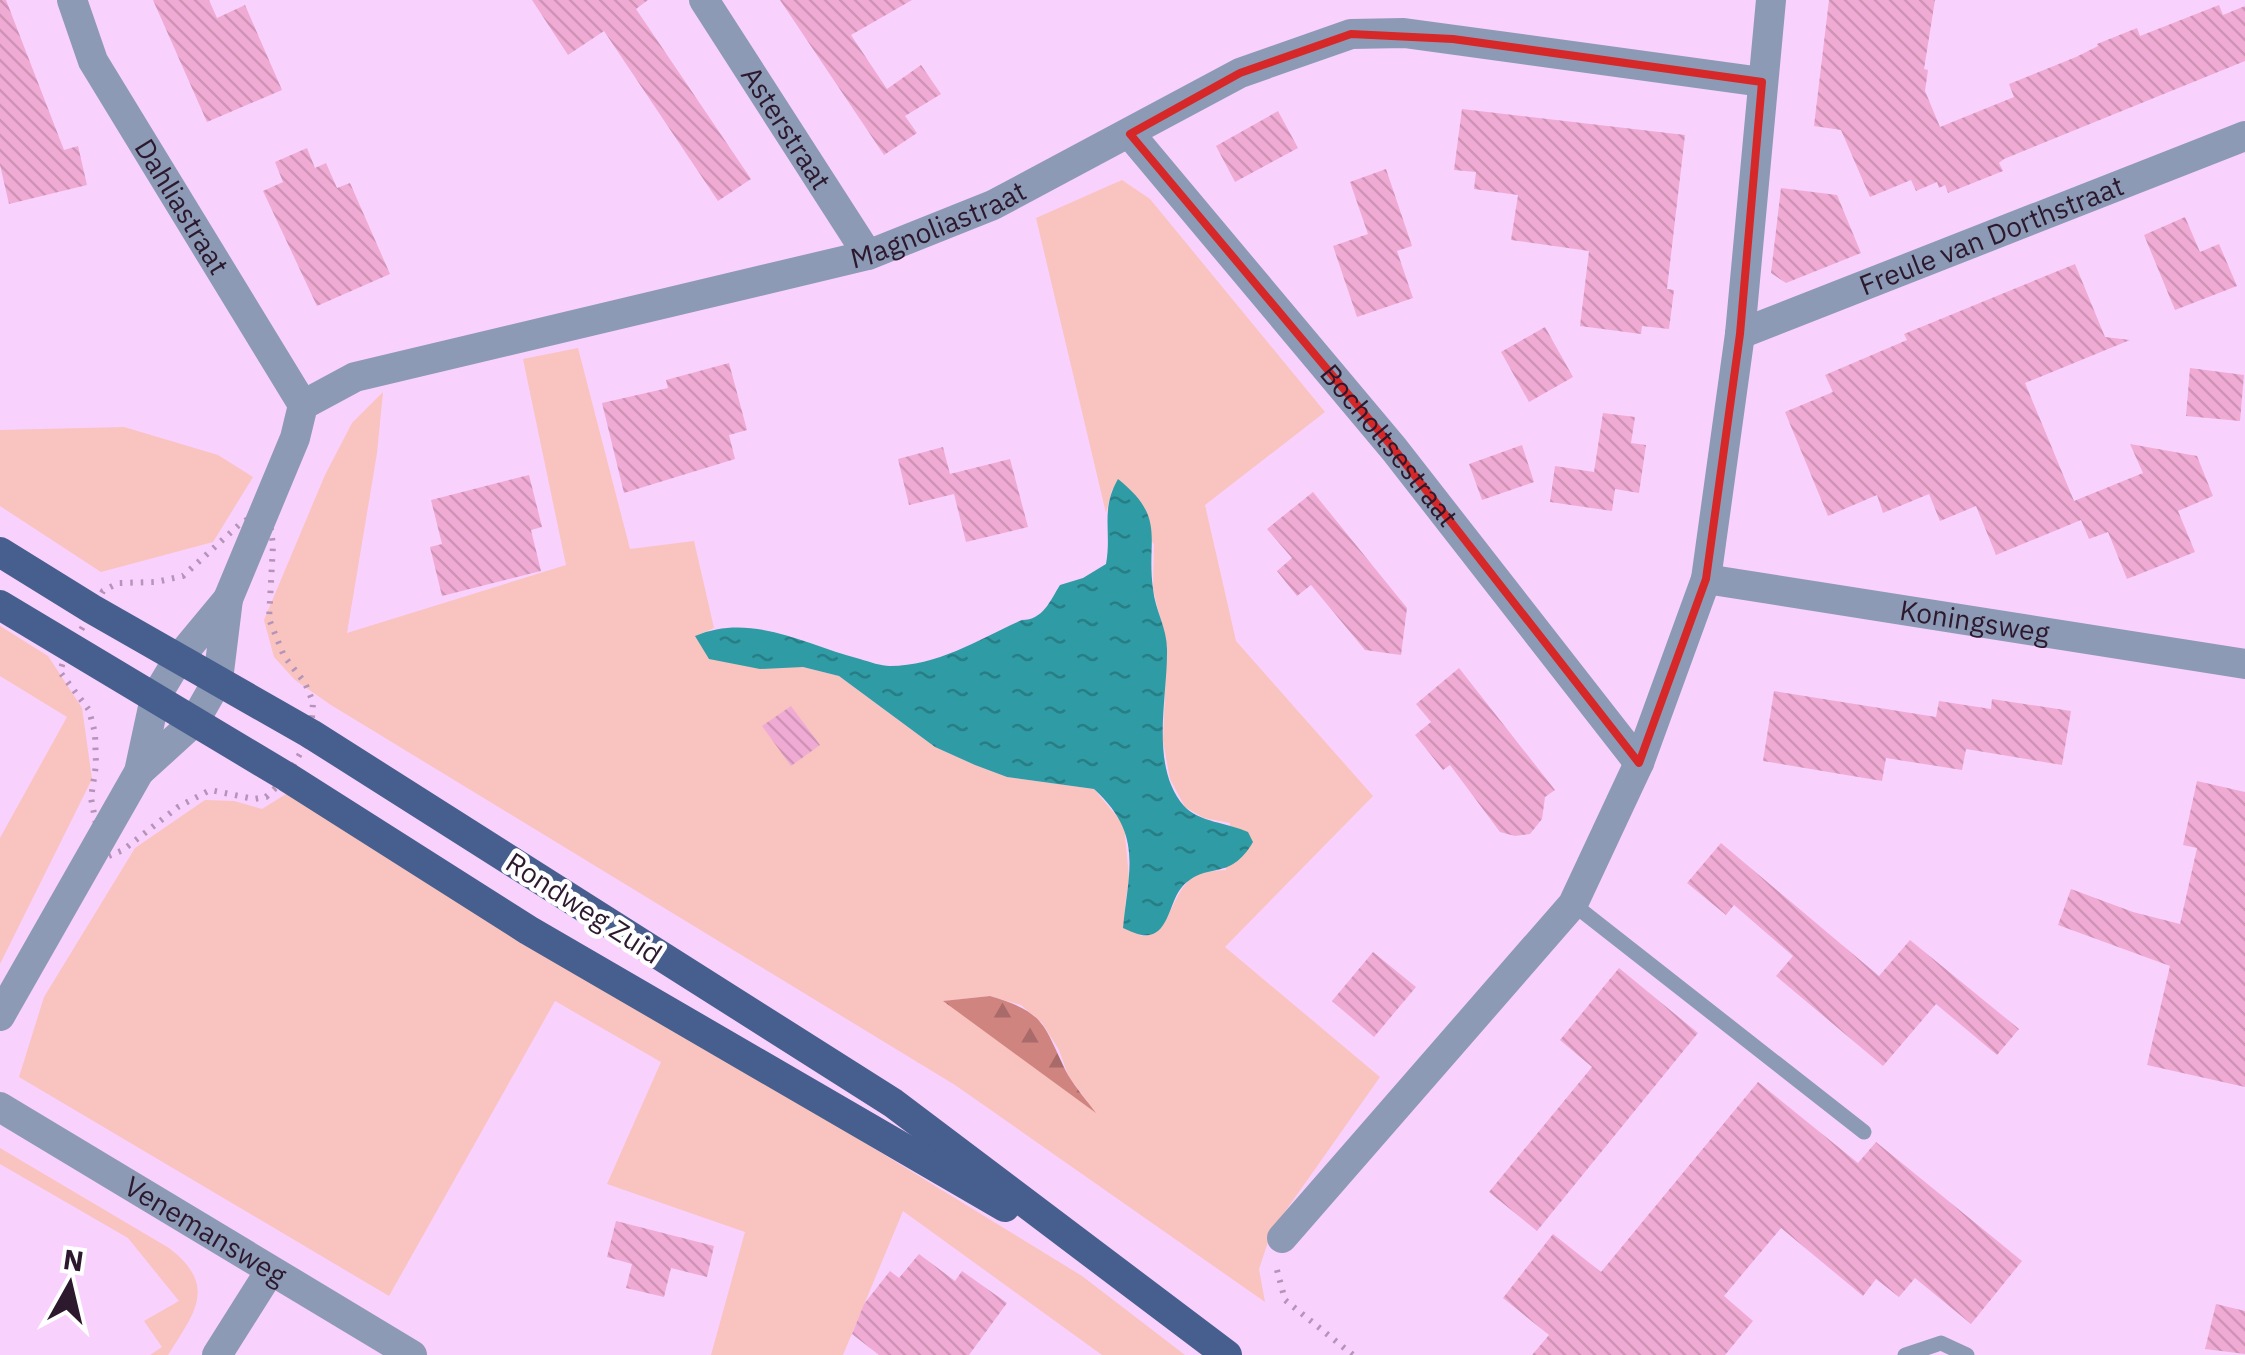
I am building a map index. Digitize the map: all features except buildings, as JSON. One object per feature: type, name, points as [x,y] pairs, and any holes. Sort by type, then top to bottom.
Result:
[{"type":"main road","name":"Rondweg Zuid","points":[[0,552],[311,734],[892,1103],[1146,1298]]},
{"type":"main road","name":"Rondweg Zuid","points":[[0,605],[287,777],[528,930],[1016,1214],[1227,1355]]},
{"type":"street","name":"Dahliastraat","points":[[72,0],[93,61],[303,406]]},
{"type":"street","name":"Asterstraat","points":[[704,0],[868,256]]},
{"type":"street","points":[[1282,1238],[1573,904],[1639,763],[1706,579],[1740,334],[1771,0]]},
{"type":"street","name":"Magnoliastraat","points":[[303,406],[355,377],[868,256],[993,205],[1240,74],[1351,34],[1404,33],[1762,82]]},
{"type":"street","name":"Bocholtsestraat","points":[[1130,134],[1394,448],[1639,763]]},
{"type":"street","name":"Freule van Dorthstraat","points":[[1740,334],[2245,136]]},
{"type":"street","points":[[139,772],[194,722],[218,680],[228,600],[295,438],[303,406]]},
{"type":"street","name":"Koningsweg","points":[[1706,579],[2245,664]]},
{"type":"street","points":[[0,1016],[139,772],[155,698],[179,658],[228,600]]},
{"type":"street","name":"Venemansweg","points":[[0,1107],[412,1355]]},
{"type":"street","points":[[217,1355],[270,1271]]},
{"type":"lane","points":[[1573,904],[1864,1132]]},
{"type":"lane","points":[[1905,1355],[1941,1344],[1967,1355]]},
{"type":"path","points":[[92,609],[102,591],[118,583],[156,582],[183,576],[240,524],[268,507],[272,546],[269,619],[284,656],[305,683],[312,702],[311,734]]},
{"type":"path","points":[[70,648],[60,672],[89,710],[96,733],[90,798],[97,829],[85,866]]},
{"type":"path","points":[[85,866],[123,850],[178,807],[210,790],[254,799],[266,797],[287,777]]},
{"type":"path","points":[[1282,1238],[1276,1275],[1286,1300],[1353,1355]]},
{"type":"highlighted area","points":[[1351,34],[1453,39],[1762,82],[1740,334],[1706,579],[1639,763],[1394,449],[1130,134],[1240,73]]},
{"type":"shaded area","points":[[1122,180],[1150,199],[1325,412],[1205,505],[1236,641],[1373,796],[1225,947],[1380,1077],[1272,1230],[1259,1269],[1265,1302],[955,1085],[331,705],[295,680],[274,657],[264,620],[325,475],[352,423],[383,392],[377,453],[347,633],[566,565],[523,359],[578,348],[630,549],[694,541],[714,628],[696,636],[766,667],[803,667],[839,676],[935,747],[975,765],[1007,777],[1094,789],[1124,825],[1129,878],[1125,906],[1141,936],[1152,933],[1166,919],[1191,879],[1201,873],[1226,870],[1230,823],[1204,818],[1185,807],[1170,779],[1163,741],[1167,647],[1153,589],[1154,544],[1112,489],[1106,513],[1036,218]],"holes":[[[990,996],[1021,1005],[1042,1023],[1059,1050],[1068,1075],[1093,1110],[945,1001]]]},
{"type":"shaded area","points":[[124,427],[218,455],[253,477],[213,542],[101,572],[0,506],[0,430]]},
{"type":"shaded area","points":[[0,626],[48,656],[82,708],[92,779],[0,964],[0,838],[67,717],[0,676]]},
{"type":"shaded area","points":[[286,794],[422,871],[1082,1276],[1185,1355],[1102,1355],[903,1211],[843,1355],[711,1355],[745,1232],[607,1184],[661,1062],[555,1001],[389,1296],[19,1077],[44,997],[135,848],[205,800],[234,801],[262,809]]},
{"type":"shaded area","points":[[0,1148],[169,1248],[184,1262],[193,1275],[197,1300],[168,1355],[150,1355],[162,1347],[144,1321],[179,1301],[128,1238],[0,1164]]},
{"type":"green space","points":[[990,996],[1034,1016],[1048,1033],[1068,1075],[1096,1113],[943,1001]]},
{"type":"water","points":[[1118,479],[1149,517],[1153,589],[1167,649],[1163,730],[1173,790],[1190,811],[1248,832],[1253,842],[1235,863],[1191,879],[1178,892],[1163,926],[1145,935],[1123,928],[1129,870],[1126,837],[1110,805],[1094,789],[1007,777],[975,765],[935,747],[839,676],[803,667],[760,669],[709,659],[695,636],[716,630],[758,629],[887,666],[942,656],[1035,617],[1060,585],[1083,578],[1106,564],[1109,501]]}]
